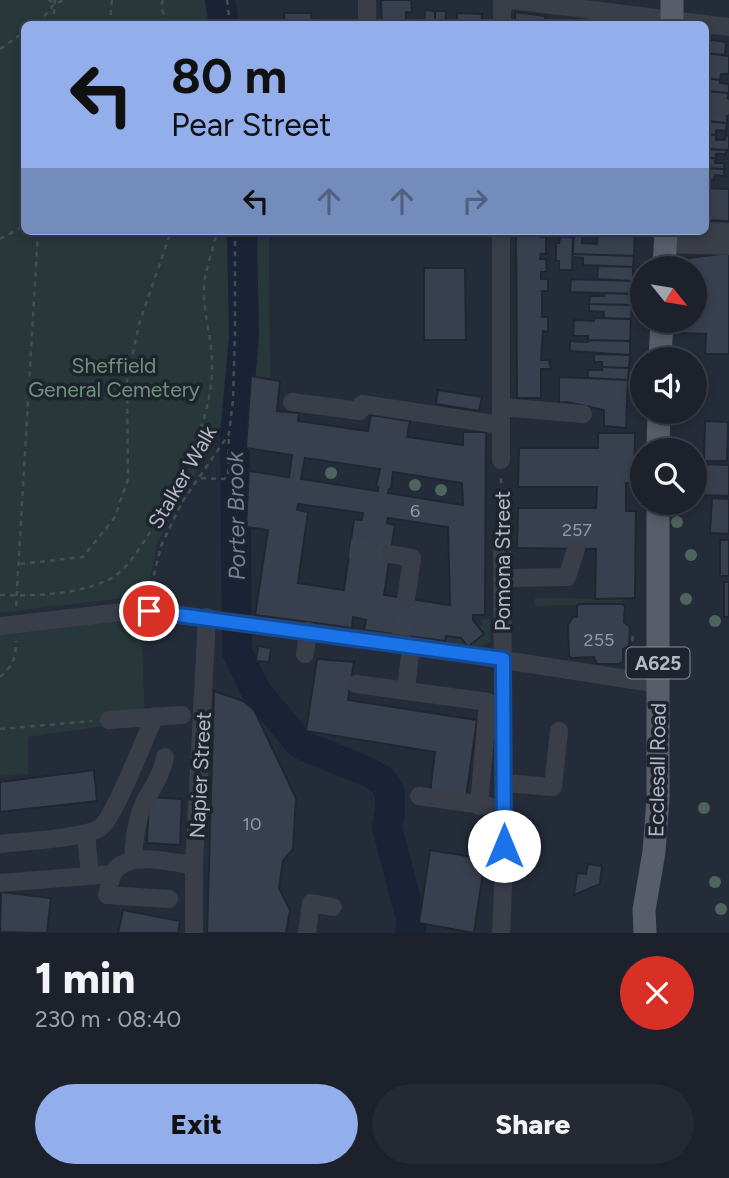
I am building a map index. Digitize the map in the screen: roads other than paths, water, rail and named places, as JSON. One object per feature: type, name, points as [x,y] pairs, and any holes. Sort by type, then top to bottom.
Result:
[{"type":"main road","points":[[665,256],[666,237]]},
{"type":"main road","name":"Ecclesall Road","points":[[645,933],[644,910],[654,852],[658,799],[658,515]]},
{"type":"main road","name":"Ecclesall Road","points":[[633,933],[644,910]]},
{"type":"street","points":[[367,0],[367,21]]},
{"type":"street","points":[[502,0],[502,21]]},
{"type":"street","points":[[512,0],[672,15],[700,21]]},
{"type":"street","points":[[709,23],[729,27]]},
{"type":"street","points":[[709,231],[729,232]]},
{"type":"street","name":"Pomona Street","points":[[501,235],[493,337],[501,416],[501,460]]},
{"type":"street","points":[[666,237],[729,246]]},
{"type":"street","points":[[292,402],[360,411],[362,404],[501,416],[583,414]]},
{"type":"street","name":"Pomona Street","points":[[501,933],[504,806],[502,534]]},
{"type":"street","points":[[502,578],[567,577],[576,549]]},
{"type":"street","points":[[390,554],[412,558],[406,599]]},
{"type":"street","points":[[7,625],[130,611]]},
{"type":"street","points":[[149,611],[404,642],[659,684]]},
{"type":"street","name":"Napier Street","points":[[194,933],[194,866],[216,618]]},
{"type":"street","points":[[305,653],[308,631]]},
{"type":"street","points":[[404,642],[406,689]]},
{"type":"street","points":[[356,684],[488,702],[479,806]]},
{"type":"street","points":[[109,720],[182,715]]},
{"type":"street","points":[[0,844],[93,830],[111,813],[155,716]]},
{"type":"street","points":[[504,783],[553,787],[559,731]]},
{"type":"street","points":[[133,859],[143,805],[161,776],[165,757]]},
{"type":"street","points":[[419,796],[479,806],[504,806]]},
{"type":"street","points":[[90,876],[93,830]]},
{"type":"street","points":[[169,899],[107,895],[112,874],[118,865],[133,859],[194,866]]},
{"type":"street","points":[[0,883],[112,874]]},
{"type":"street","points":[[307,933],[311,903],[333,907]]},
{"type":"waterway","name":"Porter Brook","points":[[220,0],[224,21]]},
{"type":"waterway","name":"Porter Brook","points":[[242,235],[244,337],[235,436],[237,652],[256,691],[300,744],[368,772],[383,781],[390,792],[387,827],[412,924],[410,933]]},
{"type":"tunnel","points":[[350,548],[390,554]]},
{"type":"tunnel","points":[[401,635],[406,599]]},
{"type":"park label","name":"Sheffield General Cemetery","points":[[114,377]]}]
